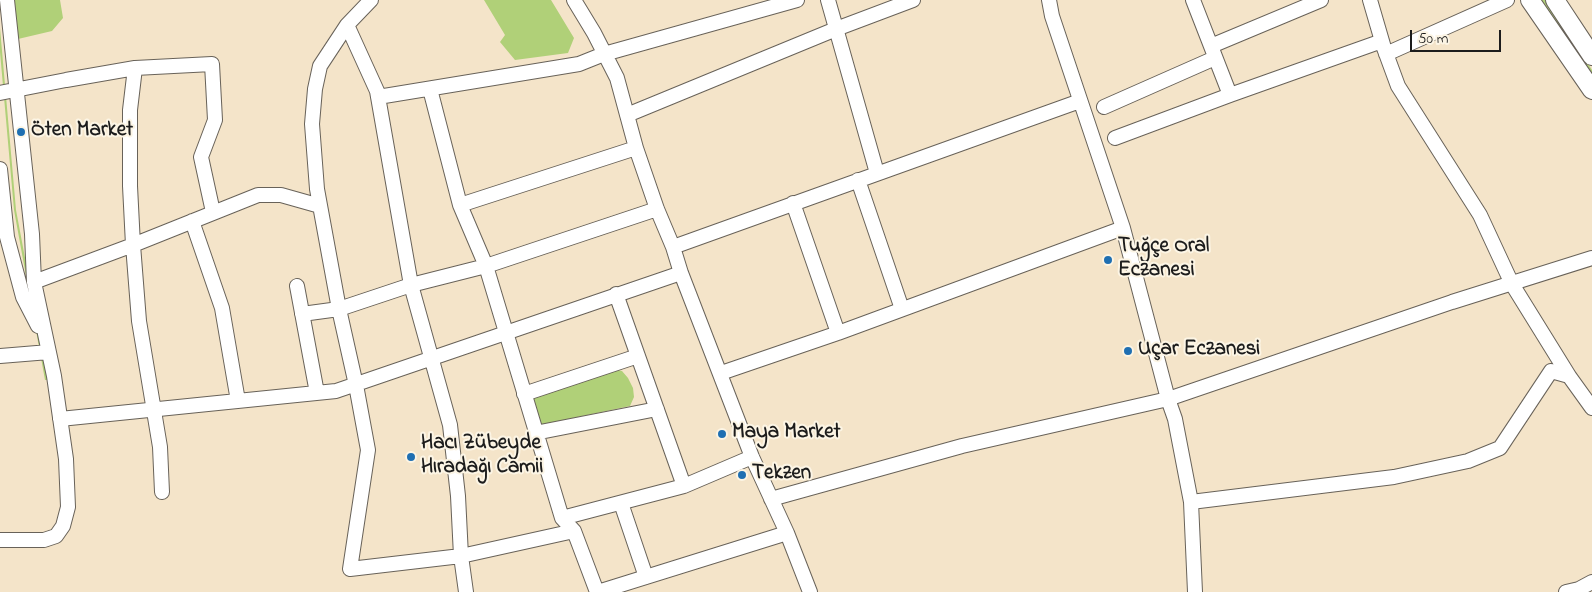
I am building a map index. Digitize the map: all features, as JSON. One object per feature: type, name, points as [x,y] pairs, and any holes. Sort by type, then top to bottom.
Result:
[{"type":"main road","points":[[1530,0],[1592,90]]},
{"type":"main road","points":[[1555,0],[1592,56]]},
{"type":"street","points":[[0,540],[44,540],[56,536],[64,526],[68,507],[66,458],[49,352],[34,282],[32,234],[7,0]]},
{"type":"street","points":[[371,0],[347,25],[320,66],[314,89],[312,124],[317,189],[338,309],[356,385],[368,450],[350,570],[462,556],[574,531]]},
{"type":"street","points":[[574,0],[617,78],[636,148],[657,209],[673,246],[681,273],[752,457],[787,534],[810,592]]},
{"type":"street","points":[[378,97],[579,64],[604,54],[797,0]]},
{"type":"street","points":[[828,0],[877,173]]},
{"type":"street","points":[[627,115],[836,29],[913,0]]},
{"type":"street","points":[[1049,0],[1052,16],[1123,228],[1168,399],[1175,419],[1190,502],[1195,592]]},
{"type":"street","points":[[1193,0],[1230,95]]},
{"type":"street","points":[[1104,107],[1321,0]]},
{"type":"street","points":[[1370,0],[1384,48],[1398,86],[1480,215],[1512,284],[1569,376],[1590,400]]},
{"type":"street","points":[[1115,138],[1230,95],[1384,48],[1507,0]]},
{"type":"street","points":[[347,25],[377,91],[410,285],[450,425],[466,592]]},
{"type":"street","points":[[0,93],[135,68],[212,64],[215,120],[202,157],[213,212]]},
{"type":"street","points":[[135,68],[130,110],[130,186],[133,245],[139,321],[160,447],[162,492]]},
{"type":"street","points":[[430,89],[460,205],[486,266],[562,518],[574,531],[597,592],[787,534]]},
{"type":"street","points":[[673,246],[1080,101]]},
{"type":"street","points":[[460,205],[636,148]]},
{"type":"street","points":[[0,169],[7,236],[24,297],[49,352]]},
{"type":"street","points":[[858,180],[902,310]]},
{"type":"street","points":[[34,282],[133,245],[258,194],[281,195],[320,206]]},
{"type":"street","points":[[793,203],[838,333]]},
{"type":"street","points":[[302,314],[338,309],[410,285],[486,266],[657,209]]},
{"type":"street","points":[[192,221],[222,308],[238,401]]},
{"type":"street","points":[[721,373],[902,310],[1123,228]]},
{"type":"street","points":[[771,499],[962,446],[1168,399],[1452,302],[1592,258]]},
{"type":"street","points":[[60,419],[336,391],[681,273]]},
{"type":"street","points":[[297,286],[317,393]]},
{"type":"street","points":[[616,294],[684,486]]},
{"type":"street","points":[[0,356],[49,352]]},
{"type":"street","points":[[524,394],[638,356]]},
{"type":"street","points":[[1190,502],[1394,477],[1468,462],[1500,448],[1551,371],[1569,376]]},
{"type":"street","points":[[535,433],[657,409]]},
{"type":"street","points":[[562,518],[684,486],[752,457]]},
{"type":"street","points":[[621,503],[646,577]]},
{"type":"street","points":[[1566,592],[1592,582]]},
{"type":"green space","points":[[14,0],[60,0],[63,18],[52,31],[18,39]]},
{"type":"green space","points":[[484,0],[551,0],[574,38],[568,53],[515,60],[500,42],[505,35]]},
{"type":"green space","points":[[1541,0],[1545,0],[1568,33],[1592,70],[1592,77]]},
{"type":"green space","points":[[0,28],[16,210],[48,380],[45,380],[14,210],[0,52]]},
{"type":"green space","points":[[617,370],[622,371],[633,388],[634,397],[630,406],[535,426],[526,398]]},
{"type":"place","name":"Öten Market","points":[[21,132]]},
{"type":"place","name":"Tuğçe Oral Eczanesi","points":[[1108,260]]},
{"type":"place","name":"Uçar Eczanesi","points":[[1128,351]]},
{"type":"place","name":"Maya Market","points":[[722,434]]},
{"type":"place","name":"Hacı Zübeyde Hıradağı Camii","points":[[411,457]]},
{"type":"place","name":"Tekzen","points":[[742,475]]}]
